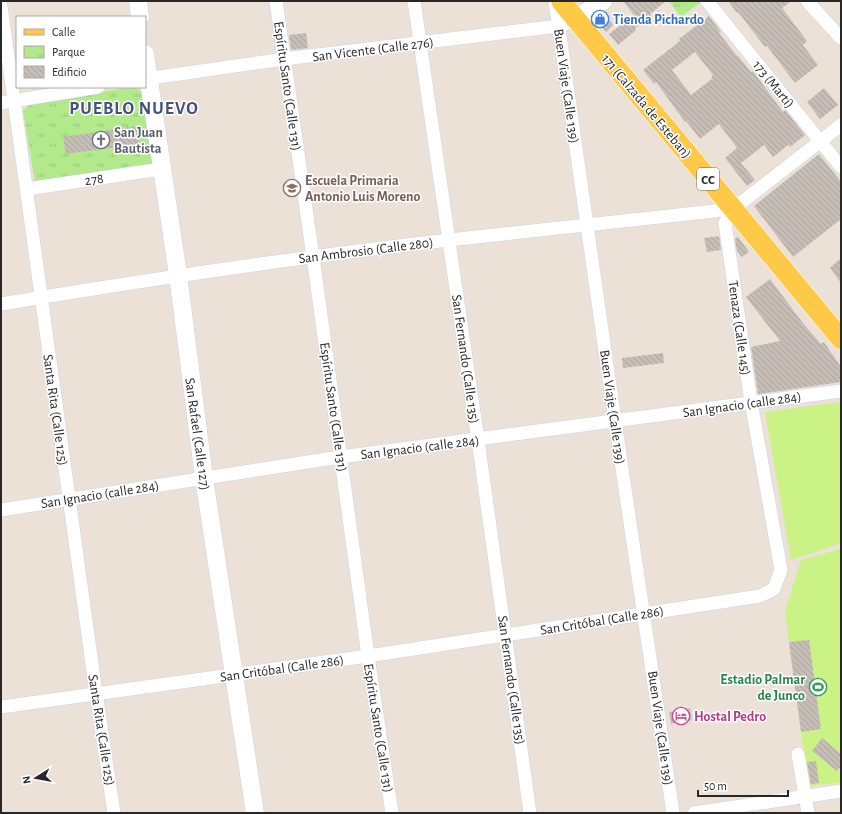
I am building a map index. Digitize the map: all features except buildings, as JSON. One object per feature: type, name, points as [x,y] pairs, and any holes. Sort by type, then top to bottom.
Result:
[{"type":"main road","name":"171 (Calzada de Esteban)","points":[[561,1],[567,23],[733,209],[841,339]]},
{"type":"street","points":[[138,1],[140,16]]},
{"type":"street","name":"Espíritu Santo (Calle 131)","points":[[276,1],[368,656],[392,813]]},
{"type":"street","name":"San Fernando (Calle 135)","points":[[414,1],[419,44],[478,440],[530,813]]},
{"type":"street","name":"Buen Viaje (Calle 139)","points":[[555,1],[567,23],[587,225],[673,813]]},
{"type":"street","points":[[567,23],[603,1]]},
{"type":"street","name":"173 (Martí)","points":[[707,1],[841,167]]},
{"type":"street","points":[[807,1],[841,38]]},
{"type":"street","name":"Santa Rita (Calle 125)","points":[[1,6],[114,813]]},
{"type":"street","name":"San Vicente (Calle 276)","points":[[147,79],[284,59],[419,44],[567,23]]},
{"type":"street","name":"San Rafael (Calle 127)","points":[[146,66],[178,275],[204,478],[255,813]]},
{"type":"street","points":[[1,103],[92,88]]},
{"type":"street","points":[[733,209],[841,125]]},
{"type":"street","name":"278","points":[[27,189],[161,169]]},
{"type":"street","name":"San Ambrosio (Calle 280)","points":[[1,304],[178,275],[313,257],[448,240],[733,209]]},
{"type":"street","name":"Tenaza (Calle 145)","points":[[733,209],[725,223],[751,402],[781,570],[774,589]]},
{"type":"street","name":"San Ignacio (calle 284)","points":[[1,510],[340,457],[841,391]]},
{"type":"street","name":"San Critóbal (Calle 286)","points":[[1,707],[368,656],[644,614],[760,596],[774,589]]},
{"type":"street","points":[[798,754],[808,813]]},
{"type":"street","points":[[694,813],[841,791]]},
{"type":"green space","points":[[669,1],[702,1],[681,17]]},
{"type":"green space","points":[[136,88],[142,92],[153,164],[35,182],[23,111],[32,102]]},
{"type":"green space","points":[[841,402],[841,543],[791,560],[765,412]]},
{"type":"green space","name":"Estadio Palmar de Junco","points":[[841,549],[841,782],[808,786],[785,611],[801,560]]},
{"type":"place","name":"Tienda Pichardo","points":[[600,19]]},
{"type":"place","name":"San Juan Bautista","points":[[101,140]]},
{"type":"place","name":"Escuela Primaria Antonio Luis Moreno","points":[[292,188]]},
{"type":"place","name":"Estadio Palmar de Junco","points":[[818,687]]},
{"type":"place","name":"Hostal Pedro","points":[[681,716]]},
{"type":"district","name":"PUEBLO NUEVO","points":[[134,108]]}]
